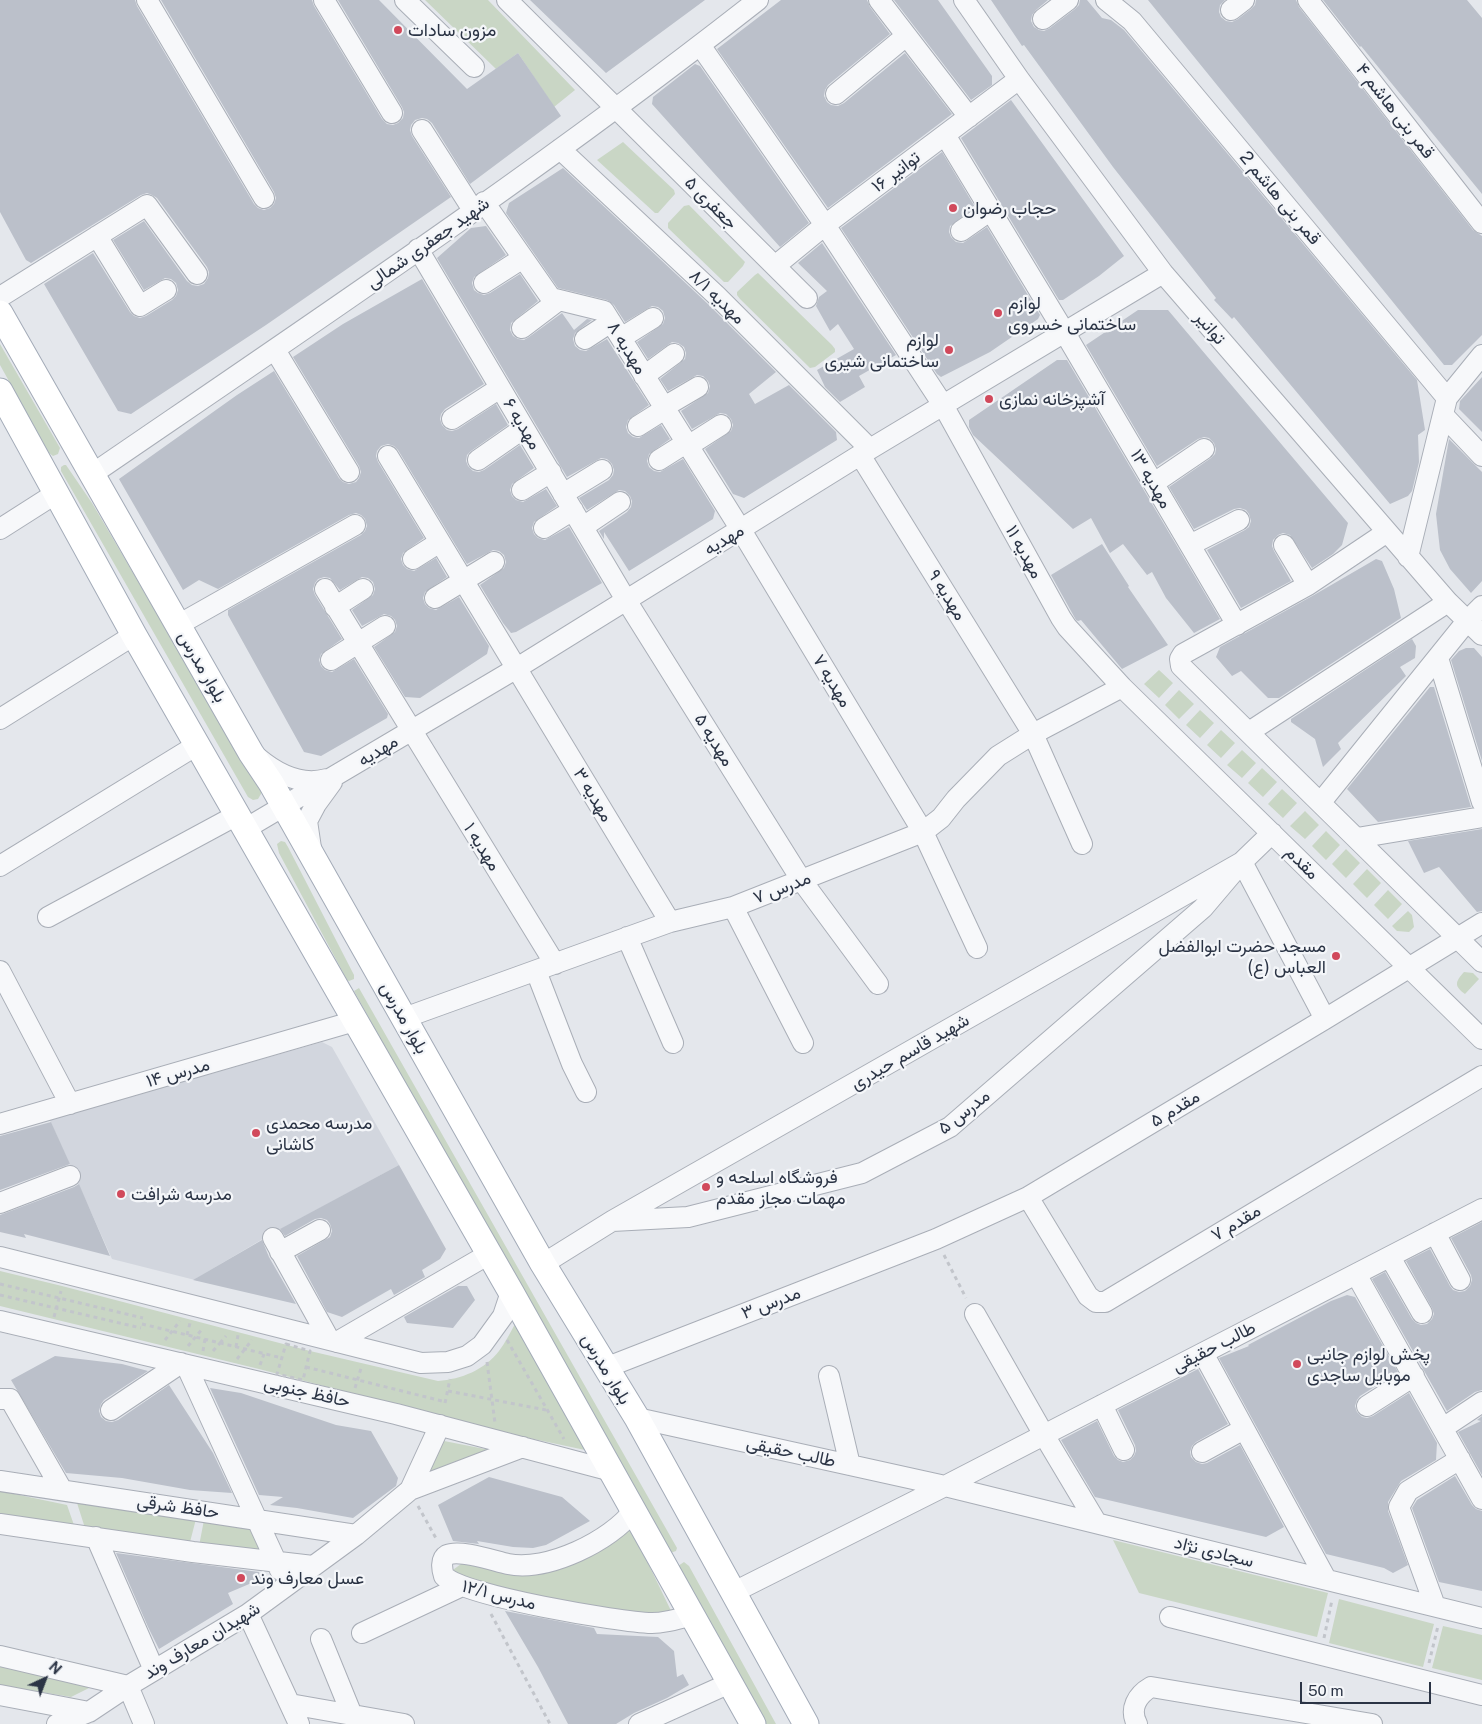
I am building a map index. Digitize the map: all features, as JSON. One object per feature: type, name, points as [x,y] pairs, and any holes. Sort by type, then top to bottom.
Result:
[{"type":"main road","name":"بلوار مدرس","points":[[0,313],[91,475],[312,855],[543,1264],[637,1418],[806,1724]]},
{"type":"main road","points":[[0,391],[134,635],[511,1292],[753,1724]]},
{"type":"street","points":[[147,0],[264,198]]},
{"type":"street","points":[[324,0],[392,113]]},
{"type":"street","points":[[405,0],[474,67]]},
{"type":"street","name":"جعفری ۵","points":[[507,0],[808,298]]},
{"type":"street","name":"شهید جعفری شمالی","points":[[91,475],[275,350],[479,206],[700,45],[758,0]]},
{"type":"street","points":[[878,0],[969,117]]},
{"type":"street","name":"توانیر","points":[[964,0],[1019,79],[1163,273],[1408,557],[1448,602],[1475,628]]},
{"type":"street","points":[[1043,20],[1068,0]]},
{"type":"street","name":"قمر بنی هاشم ۴","points":[[1308,0],[1482,223]]},
{"type":"street","name":"قمر بنی هاشم 2","points":[[1109,1],[1132,21],[1445,407],[1482,456]]},
{"type":"street","points":[[836,94],[906,36]]},
{"type":"street","name":"مهدیه ۱۱","points":[[700,45],[825,225],[943,405],[1061,618],[1122,687]]},
{"type":"street","name":"توانیر ۱۶","points":[[774,266],[825,225],[1019,79]]},
{"type":"street","name":"مهدیه ۸","points":[[422,130],[479,206],[523,258],[551,298],[604,311],[741,530]]},
{"type":"street","name":"مهدیه ۱۳","points":[[945,135],[1065,332],[1237,625]]},
{"type":"street","name":"مهدیه ۸/۱","points":[[560,148],[717,296],[865,452]]},
{"type":"street","points":[[0,296],[147,205],[197,274]]},
{"type":"street","points":[[961,231],[990,210]]},
{"type":"street","points":[[97,236],[140,306],[166,290]]},
{"type":"street","name":"مهدیه ۶","points":[[418,249],[626,600]]},
{"type":"street","points":[[484,283],[523,258]]},
{"type":"street","name":"مهدیه","points":[[48,917],[241,822],[284,806],[342,773],[517,668],[865,452],[1163,273]]},
{"type":"street","points":[[522,328],[559,300]]},
{"type":"street","points":[[585,339],[653,318]]},
{"type":"street","points":[[275,350],[349,472]]},
{"type":"street","points":[[644,376],[674,354]]},
{"type":"street","points":[[1408,557],[1445,407],[1482,355]]},
{"type":"street","points":[[638,426],[698,387]]},
{"type":"street","points":[[452,419],[500,388]]},
{"type":"street","points":[[659,460],[721,425]]},
{"type":"street","points":[[478,460],[524,428]]},
{"type":"street","points":[[1154,483],[1204,448]]},
{"type":"street","name":"مهدیه ۹","points":[[865,452],[1034,734],[1082,844]]},
{"type":"street","name":"مهدیه ۳","points":[[388,456],[670,922]]},
{"type":"street","points":[[573,510],[602,470]]},
{"type":"street","points":[[522,490],[550,472]]},
{"type":"street","points":[[0,529],[55,494]]},
{"type":"street","points":[[544,528],[573,510],[620,502]]},
{"type":"street","points":[[1190,545],[1239,520]]},
{"type":"street","points":[[178,625],[355,526]]},
{"type":"street","name":"مهدیه ۷","points":[[741,530],[923,832],[977,948]]},
{"type":"street","points":[[1387,532],[1308,584],[1183,654],[1180,660],[1182,666],[1482,962]]},
{"type":"street","points":[[413,559],[440,542]]},
{"type":"street","points":[[1284,545],[1308,584]]},
{"type":"street","points":[[435,598],[494,562]]},
{"type":"street","name":"مهدیه ۱","points":[[325,589],[410,731],[545,967],[572,1064],[586,1092]]},
{"type":"street","points":[[336,607],[363,589]]},
{"type":"street","name":"مهدیه ۵","points":[[626,600],[802,881],[878,984]]},
{"type":"street","points":[[1249,732],[1448,602]]},
{"type":"street","points":[[1320,802],[1438,658],[1475,628],[1482,606]]},
{"type":"street","points":[[331,660],[385,626]]},
{"type":"street","points":[[0,719],[134,635]]},
{"type":"street","points":[[1438,658],[1482,802]]},
{"type":"street","name":"مدرس ۷","points":[[404,1018],[670,922],[734,907],[923,832],[942,818],[956,799],[998,756],[1034,734],[1122,687]]},
{"type":"street","name":"مقدم","points":[[1122,687],[1482,1039]]},
{"type":"street","points":[[0,866],[197,746]]},
{"type":"street","points":[[252,753],[268,767],[286,777],[305,781],[325,780],[342,773]]},
{"type":"street","points":[[312,855],[307,821],[324,791],[342,773]]},
{"type":"street","points":[[1357,838],[1482,817]]},
{"type":"street","name":"شهید قاسم حیدری","points":[[543,1264],[612,1221],[1242,862],[1272,833]]},
{"type":"street","points":[[1242,862],[1325,1020]]},
{"type":"street","name":"مدرس ۵","points":[[612,1221],[688,1217],[862,1173],[950,1126],[1203,908],[1242,862]]},
{"type":"street","points":[[734,907],[803,1043]]},
{"type":"street","name":"مقدم ۵","points":[[936,1239],[1028,1197],[1325,1020],[1482,923]]},
{"type":"street","points":[[627,938],[673,1042]]},
{"type":"street","points":[[0,971],[70,1104]]},
{"type":"street","name":"مدرس ۱۴","points":[[0,1124],[355,1021]]},
{"type":"street","name":"مقدم ۷","points":[[1028,1197],[1088,1296],[1096,1302],[1104,1302],[1482,1076]]},
{"type":"street","points":[[0,1203],[70,1176]]},
{"type":"street","name":"طالب حقیقی","points":[[734,1592],[946,1486],[1482,1209]]},
{"type":"street","points":[[320,1230],[277,1245],[333,1341]]},
{"type":"street","points":[[1435,1233],[1460,1280]]},
{"type":"street","name":"مدرس ۳","points":[[605,1368],[936,1239]]},
{"type":"street","points":[[333,1341],[489,1254]]},
{"type":"street","points":[[0,1257],[421,1363],[448,1362],[467,1356],[483,1344],[503,1316],[511,1292]]},
{"type":"street","points":[[1390,1257],[1422,1313]]},
{"type":"street","points":[[1356,1274],[1482,1499]]},
{"type":"street","points":[[975,1314],[1096,1522]]},
{"type":"street","name":"حافظ جنوبی","points":[[0,1321],[189,1357],[612,1471]]},
{"type":"street","points":[[1203,1353],[1331,1581]]},
{"type":"street","points":[[112,1410],[189,1357],[256,1519],[275,1562],[288,1585]]},
{"type":"street","points":[[829,1376],[850,1465]]},
{"type":"street","points":[[1367,1406],[1414,1376]]},
{"type":"street","points":[[0,1399],[10,1399],[62,1490]]},
{"type":"street","points":[[1443,1428],[1482,1402]]},
{"type":"street","points":[[1102,1405],[1124,1450]]},
{"type":"street","name":"طالب حقیقی","points":[[637,1418],[946,1486]]},
{"type":"street","points":[[410,1490],[440,1425]]},
{"type":"street","points":[[1202,1452],[1244,1429]]},
{"type":"street","points":[[410,1490],[523,1447]]},
{"type":"street","points":[[1439,1607],[1399,1507],[1408,1491],[1460,1459]]},
{"type":"street","name":"حافظ شرقی","points":[[0,1481],[356,1535]]},
{"type":"street","name":"سجادی نژاد","points":[[946,1486],[1482,1618]]},
{"type":"street","name":"شهیدان معارف وند","points":[[57,1724],[89,1712],[128,1686],[248,1614],[356,1535],[410,1490]]},
{"type":"street","name":"مدرس ۱۲/۱","points":[[634,1510],[619,1526],[592,1545],[539,1564],[524,1566],[464,1554],[445,1556],[443,1560],[444,1576],[448,1581],[470,1589],[625,1621],[670,1622],[693,1615]]},
{"type":"street","points":[[0,1524],[313,1566]]},
{"type":"street","points":[[96,1538],[154,1670]]},
{"type":"street","points":[[362,1633],[470,1589]]},
{"type":"street","points":[[248,1614],[299,1724]]},
{"type":"street","points":[[1170,1617],[1482,1695]]},
{"type":"street","points":[[321,1640],[352,1715]]},
{"type":"street","points":[[0,1656],[128,1686],[144,1724]]},
{"type":"street","points":[[639,1724],[730,1683]]},
{"type":"street","points":[[1137,1724],[1133,1716],[1134,1709],[1143,1691],[1151,1687],[1372,1724]]},
{"type":"street","points":[[0,1695],[89,1712]]},
{"type":"street","points":[[290,1704],[404,1724]]},
{"type":"path","points":[[936,1239],[975,1314]]},
{"type":"path","points":[[0,1284],[143,1318],[142,1324],[141,1328],[0,1295]]},
{"type":"path","points":[[56,1309],[59,1298]]},
{"type":"path","points":[[187,1335],[191,1319]]},
{"type":"path","points":[[165,1340],[180,1321]]},
{"type":"path","points":[[142,1324],[282,1358],[286,1344]]},
{"type":"path","points":[[189,1357],[196,1337],[203,1328]]},
{"type":"path","points":[[236,1347],[239,1331]]},
{"type":"path","points":[[213,1351],[226,1336]]},
{"type":"path","points":[[506,1338],[564,1440]]},
{"type":"path","points":[[189,1357],[205,1339]]},
{"type":"path","points":[[237,1358],[252,1340]]},
{"type":"path","points":[[310,1351],[306,1367],[446,1402],[450,1380]]},
{"type":"path","points":[[259,1368],[264,1354]]},
{"type":"path","points":[[358,1380],[362,1362]]},
{"type":"path","points":[[488,1364],[496,1431]]},
{"type":"path","points":[[448,1391],[547,1410]]},
{"type":"path","points":[[410,1490],[445,1556]]},
{"type":"path","points":[[1320,1654],[1331,1581]]},
{"type":"path","points":[[470,1589],[550,1724]]},
{"type":"path","points":[[1425,1681],[1439,1607]]},
{"type":"shaded area","name":"مدرسه محمدی کاشانی","points":[[322,1042],[332,1047],[399,1165],[261,1240],[197,1278],[199,1281],[112,1259],[48,1116],[116,1101]]},
{"type":"green space","points":[[425,0],[488,0],[575,90],[554,107],[518,53],[496,69]]},
{"type":"green space","points":[[623,142],[674,190],[675,194],[658,213],[655,213],[597,160]]},
{"type":"green space","points":[[689,205],[745,262],[728,282],[724,282],[668,228],[668,223],[684,206]]},
{"type":"green space","points":[[758,273],[832,345],[835,352],[815,367],[810,368],[740,299],[737,292]]},
{"type":"green space","points":[[0,344],[60,448],[58,454],[53,456],[49,453],[0,365]]},
{"type":"green space","points":[[66,465],[92,503],[261,791],[258,799],[253,800],[248,797],[61,471],[61,467]]},
{"type":"green space","points":[[1159,670],[1173,683],[1159,698],[1144,684]]},
{"type":"green space","points":[[1179,690],[1194,704],[1179,719],[1165,705]]},
{"type":"green space","points":[[1200,710],[1214,723],[1200,738],[1186,725]]},
{"type":"green space","points":[[1221,730],[1235,743],[1221,758],[1207,745]]},
{"type":"green space","points":[[1242,750],[1256,763],[1242,778],[1227,765]]},
{"type":"green space","points":[[1262,768],[1277,782],[1263,797],[1248,783]]},
{"type":"green space","points":[[1282,789],[1297,803],[1283,818],[1268,804]]},
{"type":"green space","points":[[1305,811],[1319,825],[1305,839],[1290,826]]},
{"type":"green space","points":[[1326,831],[1340,845],[1326,860],[1312,846]]},
{"type":"green space","points":[[281,841],[285,842],[288,847],[354,975],[354,979],[347,980],[279,853],[277,844]]},
{"type":"green space","points":[[1346,849],[1360,863],[1346,878],[1332,864]]},
{"type":"green space","points":[[1367,869],[1381,883],[1367,898],[1353,884]]},
{"type":"green space","points":[[1388,890],[1402,904],[1388,919],[1374,905]]},
{"type":"green space","points":[[1408,911],[1412,915],[1414,927],[1409,932],[1397,931],[1392,926]]},
{"type":"green space","points":[[1464,972],[1473,973],[1479,979],[1465,994],[1457,986],[1457,981]]},
{"type":"green space","points":[[359,988],[677,1548],[676,1551],[670,1553],[665,1550],[354,991]]},
{"type":"green space","points":[[0,1271],[310,1351],[438,1381],[464,1376],[487,1363],[499,1351],[515,1324],[585,1450],[496,1431],[259,1369],[0,1306]]},
{"type":"green space","points":[[439,1440],[495,1451],[429,1475],[426,1466]]},
{"type":"green space","points":[[0,1491],[67,1505],[75,1528],[0,1514]]},
{"type":"green space","points":[[77,1503],[196,1519],[190,1542],[85,1528]]},
{"type":"green space","points":[[204,1520],[250,1528],[267,1556],[199,1546]]},
{"type":"green space","points":[[631,1528],[674,1617],[536,1599],[450,1572],[461,1564],[468,1562],[499,1566]]},
{"type":"green space","points":[[1113,1540],[1328,1593],[1317,1637],[1139,1593]]},
{"type":"green space","points":[[684,1562],[689,1566],[776,1724],[763,1724],[678,1566]]},
{"type":"green space","points":[[1339,1599],[1434,1624],[1423,1667],[1329,1643]]},
{"type":"green space","points":[[1443,1626],[1482,1635],[1482,1680],[1432,1668]]},
{"type":"green space","points":[[0,1662],[107,1679],[71,1697],[0,1685]]},
{"type":"building","points":[[0,0],[135,0],[254,204],[264,210],[274,204],[276,198],[274,192],[161,0],[312,0],[382,119],[387,124],[393,125],[403,118],[404,112],[402,107],[338,0],[379,0],[467,89],[518,53],[561,116],[470,184],[432,123],[422,118],[415,120],[410,130],[412,136],[451,197],[266,325],[131,414],[118,411],[44,284],[93,253],[134,316],[140,318],[146,316],[172,300],[178,290],[176,283],[171,279],[165,278],[144,290],[113,240],[144,221],[187,281],[192,285],[204,284],[209,272],[157,198],[147,193],[31,263],[26,260],[0,212]]},
{"type":"building","points":[[530,0],[705,0],[606,73]]},
{"type":"building","points":[[781,0],[867,0],[890,34],[828,85],[824,96],[831,105],[838,106],[844,103],[905,53],[952,114],[828,208],[717,49]]},
{"type":"building","points":[[894,0],[938,0],[992,76],[992,85],[971,100]]},
{"type":"building","points":[[991,0],[1048,0],[1036,10],[1032,15],[1031,21],[1034,27],[1044,31],[1075,9],[1079,5],[1080,0],[1087,0],[1102,18],[1111,20],[1124,30],[1417,380],[1425,430],[1418,435],[1419,462],[1412,491],[1408,496],[1390,504],[1234,317],[1232,319],[1214,300],[1216,298],[1113,167],[1024,45],[1022,46]]},
{"type":"building","points":[[1148,0],[1225,0],[1220,5],[1219,12],[1226,21],[1232,22],[1251,9],[1255,5],[1256,0],[1296,0],[1299,7],[1473,230],[1482,236],[1482,335],[1452,365],[1444,365]]},
{"type":"building","points":[[1323,0],[1467,0],[1482,18],[1482,194],[1360,47]]},
{"type":"building","points":[[695,64],[700,66],[809,223],[780,247],[652,104],[653,97]]},
{"type":"building","points":[[1011,100],[1124,256],[1099,276],[1063,300],[1059,300],[961,138]]},
{"type":"building","points":[[942,152],[975,207],[950,226],[949,232],[951,237],[956,242],[963,243],[987,227],[1040,315],[1038,319],[990,352],[941,377],[937,374],[841,228]]},
{"type":"building","points":[[563,168],[709,305],[776,372],[749,394],[755,404],[789,385],[836,432],[837,440],[744,498],[733,494],[705,449],[731,431],[733,425],[731,419],[726,414],[720,413],[692,429],[681,411],[708,393],[710,386],[708,381],[703,376],[697,375],[668,391],[660,379],[685,359],[684,347],[672,342],[648,359],[637,342],[663,324],[665,318],[663,311],[658,307],[652,306],[625,322],[614,305],[607,300],[558,288],[506,213],[509,203]]},
{"type":"building","points":[[486,226],[506,255],[474,277],[472,283],[474,290],[484,295],[490,293],[520,274],[538,301],[511,323],[510,330],[513,336],[518,339],[524,340],[562,313],[574,330],[587,319],[592,320],[575,333],[573,339],[575,346],[580,350],[586,351],[607,339],[649,405],[628,420],[626,427],[628,433],[633,437],[639,438],[661,425],[670,439],[649,454],[647,461],[649,467],[654,471],[660,472],[683,459],[715,511],[713,519],[629,571],[604,532],[604,539],[599,531],[627,512],[631,507],[632,501],[630,496],[625,491],[619,490],[587,510],[579,498],[609,480],[614,470],[612,464],[607,459],[601,458],[567,477],[437,258],[471,228]]},
{"type":"building","points":[[822,243],[896,355],[859,376],[865,387],[840,402],[825,387],[817,370],[854,349],[838,324],[830,331],[816,306],[819,297],[827,291],[798,263]]},
{"type":"building","points":[[422,279],[484,384],[445,409],[440,419],[442,425],[447,430],[458,429],[496,404],[508,425],[467,455],[466,461],[468,466],[473,471],[479,472],[484,470],[520,445],[534,468],[512,484],[510,490],[512,496],[516,500],[523,502],[546,489],[557,506],[534,522],[532,528],[534,534],[538,538],[545,540],[569,527],[602,583],[516,632],[511,633],[480,585],[504,568],[506,562],[504,555],[499,551],[493,550],[467,564],[398,450],[388,444],[381,446],[376,456],[378,462],[424,538],[403,553],[401,559],[403,565],[407,569],[414,571],[436,558],[447,577],[425,592],[423,598],[425,604],[429,608],[436,610],[459,597],[489,646],[487,654],[420,698],[405,697],[374,647],[395,632],[397,626],[395,620],[391,616],[384,614],[362,626],[352,610],[373,595],[375,589],[373,582],[368,578],[362,577],[340,590],[330,578],[318,579],[313,589],[315,595],[342,639],[321,654],[319,660],[321,666],[325,670],[332,672],[354,659],[388,714],[387,718],[321,756],[304,752],[228,615],[228,610],[361,535],[367,526],[365,519],[356,513],[349,515],[218,589],[199,580],[183,590],[119,479],[274,371],[339,478],[349,484],[356,482],[361,472],[359,466],[293,357],[343,324]]},
{"type":"building","points":[[1138,310],[1168,310],[1348,523],[1342,545],[1333,554],[1312,568],[1290,535],[1283,533],[1278,535],[1273,540],[1272,546],[1291,581],[1241,608],[1207,550],[1249,527],[1251,521],[1249,514],[1246,510],[1240,508],[1234,509],[1194,529],[1169,487],[1211,458],[1215,454],[1216,449],[1214,443],[1209,438],[1198,439],[1157,466],[1086,345]]},
{"type":"building","points":[[1057,360],[1067,360],[1220,619],[1194,633],[1166,598],[1152,572],[1147,575],[1123,544],[1110,553],[1091,518],[1073,529],[973,435],[969,427],[969,420]]},
{"type":"building","points":[[1482,377],[1482,432],[1459,409],[1460,401]]},
{"type":"building","points":[[1449,439],[1482,472],[1482,581],[1471,593],[1450,569],[1440,550],[1436,514]]},
{"type":"building","points":[[1102,544],[1128,587],[1168,645],[1122,669],[1081,620],[1076,620],[1051,575]]},
{"type":"building","points":[[1376,559],[1382,561],[1394,589],[1401,618],[1279,698],[1268,698],[1241,671],[1232,676],[1216,657],[1220,647]]},
{"type":"building","points":[[1412,639],[1416,646],[1415,658],[1400,667],[1406,676],[1338,743],[1341,749],[1323,767],[1315,739],[1291,722],[1291,719]]},
{"type":"building","points":[[1466,648],[1474,648],[1482,657],[1482,761],[1451,660],[1459,651]]},
{"type":"building","points":[[1430,687],[1434,687],[1471,807],[1378,822],[1347,789]]},
{"type":"building","points":[[1482,829],[1482,911],[1477,912],[1439,867],[1424,873],[1408,841]]},
{"type":"building","points":[[51,1122],[70,1164],[0,1190],[0,1136]]},
{"type":"building","points":[[399,1165],[446,1249],[440,1259],[422,1270],[425,1277],[394,1295],[391,1289],[342,1317],[327,1312],[297,1256],[330,1237],[332,1231],[330,1224],[327,1220],[321,1218],[315,1219],[285,1236],[280,1229]]},
{"type":"building","points":[[79,1184],[110,1256],[24,1234],[26,1238],[0,1232],[0,1215]]},
{"type":"building","points":[[1482,1222],[1482,1390],[1475,1392],[1447,1411],[1372,1279],[1385,1272],[1412,1319],[1421,1325],[1427,1324],[1434,1314],[1432,1308],[1406,1261],[1430,1249],[1453,1290],[1465,1291],[1470,1286],[1471,1275],[1451,1238]]},
{"type":"building","points":[[262,1240],[269,1257],[296,1304],[193,1280]]},
{"type":"building","points":[[458,1286],[467,1286],[475,1300],[453,1328],[407,1323],[404,1317]]},
{"type":"building","points":[[1347,1295],[1355,1297],[1398,1372],[1360,1396],[1355,1406],[1357,1412],[1362,1417],[1373,1416],[1409,1393],[1437,1443],[1436,1460],[1401,1481],[1388,1502],[1388,1511],[1408,1565],[1393,1573],[1384,1568],[1326,1554],[1219,1358],[1249,1346],[1331,1301]]},
{"type":"building","points":[[55,1356],[122,1364],[148,1371],[104,1400],[99,1411],[101,1417],[106,1421],[118,1420],[169,1385],[213,1453],[232,1493],[190,1490],[122,1478],[66,1473],[11,1380]]},
{"type":"building","points":[[1198,1369],[1228,1424],[1196,1442],[1190,1452],[1191,1457],[1196,1462],[1207,1463],[1240,1445],[1284,1527],[1266,1537],[1095,1497],[1061,1440],[1097,1421],[1114,1456],[1123,1462],[1130,1460],[1136,1451],[1135,1445],[1118,1410]]},
{"type":"building","points":[[210,1388],[241,1393],[336,1425],[371,1431],[398,1478],[396,1486],[353,1518],[270,1505],[283,1497],[259,1495]]},
{"type":"building","points":[[1482,1416],[1482,1475],[1458,1432],[1481,1421],[1477,1420]]},
{"type":"building","points":[[1455,1476],[1472,1505],[1482,1511],[1482,1591],[1439,1582],[1412,1508],[1417,1500]]},
{"type":"building","points":[[489,1477],[562,1497],[590,1521],[546,1545],[533,1548],[477,1541],[479,1544],[453,1541],[438,1505]]},
{"type":"building","points":[[116,1553],[259,1572],[261,1579],[228,1593],[233,1604],[159,1649]]},
{"type":"building","points":[[505,1611],[594,1628],[597,1634],[658,1637],[674,1651],[677,1677],[683,1674],[689,1685],[616,1724],[568,1724],[538,1667]]},
{"type":"place","name":"مزون سادات","points":[[398,30]]},
{"type":"place","name":"حجاب رضوان","points":[[953,208]]},
{"type":"place","name":"لوازم ساختمانی خسروی","points":[[998,313]]},
{"type":"place","name":"لوازم ساختمانی شیری","points":[[949,350]]},
{"type":"place","name":"آشپزخانه نمازی","points":[[989,399]]},
{"type":"place","name":"مسجد حضرت ابوالفضل العباس (ع)","points":[[1336,956]]},
{"type":"place","name":"مدرسه محمدی کاشانی","points":[[256,1133]]},
{"type":"place","name":"فروشگاه اسلحه و مهمات مجاز مقدم","points":[[706,1187]]},
{"type":"place","name":"مدرسه شرافت","points":[[121,1194]]},
{"type":"place","name":"پخش لوازم جانبی موبایل ساجدی","points":[[1297,1364]]},
{"type":"place","name":"عسل معارف وند","points":[[241,1578]]}]
